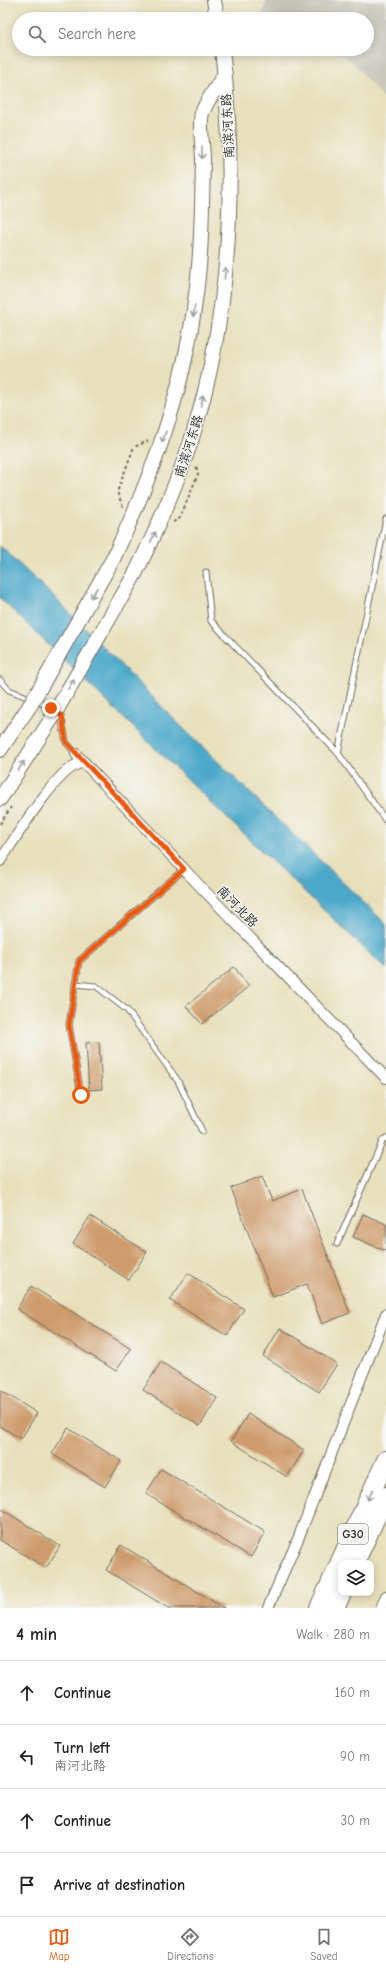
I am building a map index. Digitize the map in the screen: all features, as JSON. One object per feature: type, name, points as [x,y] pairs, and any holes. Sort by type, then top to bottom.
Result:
[{"type":"highway","name":"G30","points":[[319,1608],[386,1460]]},
{"type":"highway","name":"G30","points":[[356,1560],[386,1496]]},
{"type":"highway","points":[[335,1608],[341,1596]]},
{"type":"main road","points":[[214,0],[216,12]]},
{"type":"main road","name":"南滨河东路","points":[[0,799],[52,718],[136,572],[166,508],[191,440],[201,406],[217,335],[224,278],[228,227],[229,152],[223,56]]},
{"type":"main road","name":"南滨河东路","points":[[0,750],[31,704],[113,558],[131,522],[166,432],[184,364],[197,289],[202,226],[201,114],[225,74]]},
{"type":"street","name":"南河北路","points":[[76,754],[184,869],[385,1076]]},
{"type":"street","points":[[0,861],[50,789],[68,770],[76,764],[84,763]]},
{"type":"street","points":[[268,1608],[298,1539],[386,1314]]},
{"type":"lane","points":[[338,753],[386,519]]},
{"type":"lane","points":[[206,572],[211,620],[338,753],[386,821]]},
{"type":"lane","points":[[0,680],[8,690],[40,702],[62,716],[66,742],[76,754]]},
{"type":"lane","points":[[81,1095],[69,1025],[79,961],[184,869]]},
{"type":"lane","points":[[75,984],[96,986],[126,1010],[178,1080],[202,1131]]},
{"type":"lane","points":[[337,1244],[383,1140],[386,1138]]},
{"type":"path","points":[[131,522],[117,492],[134,448],[166,432]]},
{"type":"path","points":[[0,824],[14,801]]},
{"type":"shaded area","points":[[266,0],[386,0],[386,102],[350,59],[343,56],[374,56],[374,12],[263,12]]},
{"type":"water","points":[[0,546],[51,594],[183,728],[386,924],[386,969],[234,825],[0,598]]},
{"type":"building","points":[[234,967],[249,986],[202,1024],[186,1006]]},
{"type":"building","points":[[99,1042],[102,1089],[89,1090],[86,1043]]},
{"type":"building","points":[[262,1176],[272,1201],[302,1189],[350,1313],[322,1324],[307,1284],[273,1297],[231,1188]]},
{"type":"building","points":[[363,1214],[386,1224],[386,1251],[353,1237]]},
{"type":"building","points":[[90,1216],[147,1252],[129,1280],[73,1244]]},
{"type":"building","points":[[188,1273],[244,1309],[227,1336],[170,1300]]},
{"type":"building","points":[[31,1286],[131,1349],[116,1371],[17,1309]]},
{"type":"building","points":[[280,1328],[337,1364],[319,1392],[263,1356]]},
{"type":"building","points":[[161,1362],[217,1398],[200,1426],[143,1390]]},
{"type":"building","points":[[0,1390],[37,1413],[21,1439],[0,1426]]},
{"type":"building","points":[[248,1414],[304,1450],[287,1477],[231,1441]]},
{"type":"building","points":[[68,1428],[121,1461],[105,1487],[52,1454]]},
{"type":"building","points":[[161,1469],[265,1532],[251,1557],[146,1494]]},
{"type":"building","points":[[0,1508],[60,1546],[46,1568],[0,1540]]},
{"type":"building","points":[[121,1545],[224,1608],[168,1608],[106,1570]]},
{"type":"route","points":[[51,708],[62,716],[66,742],[184,869],[79,961],[69,1025],[81,1095]]}]
